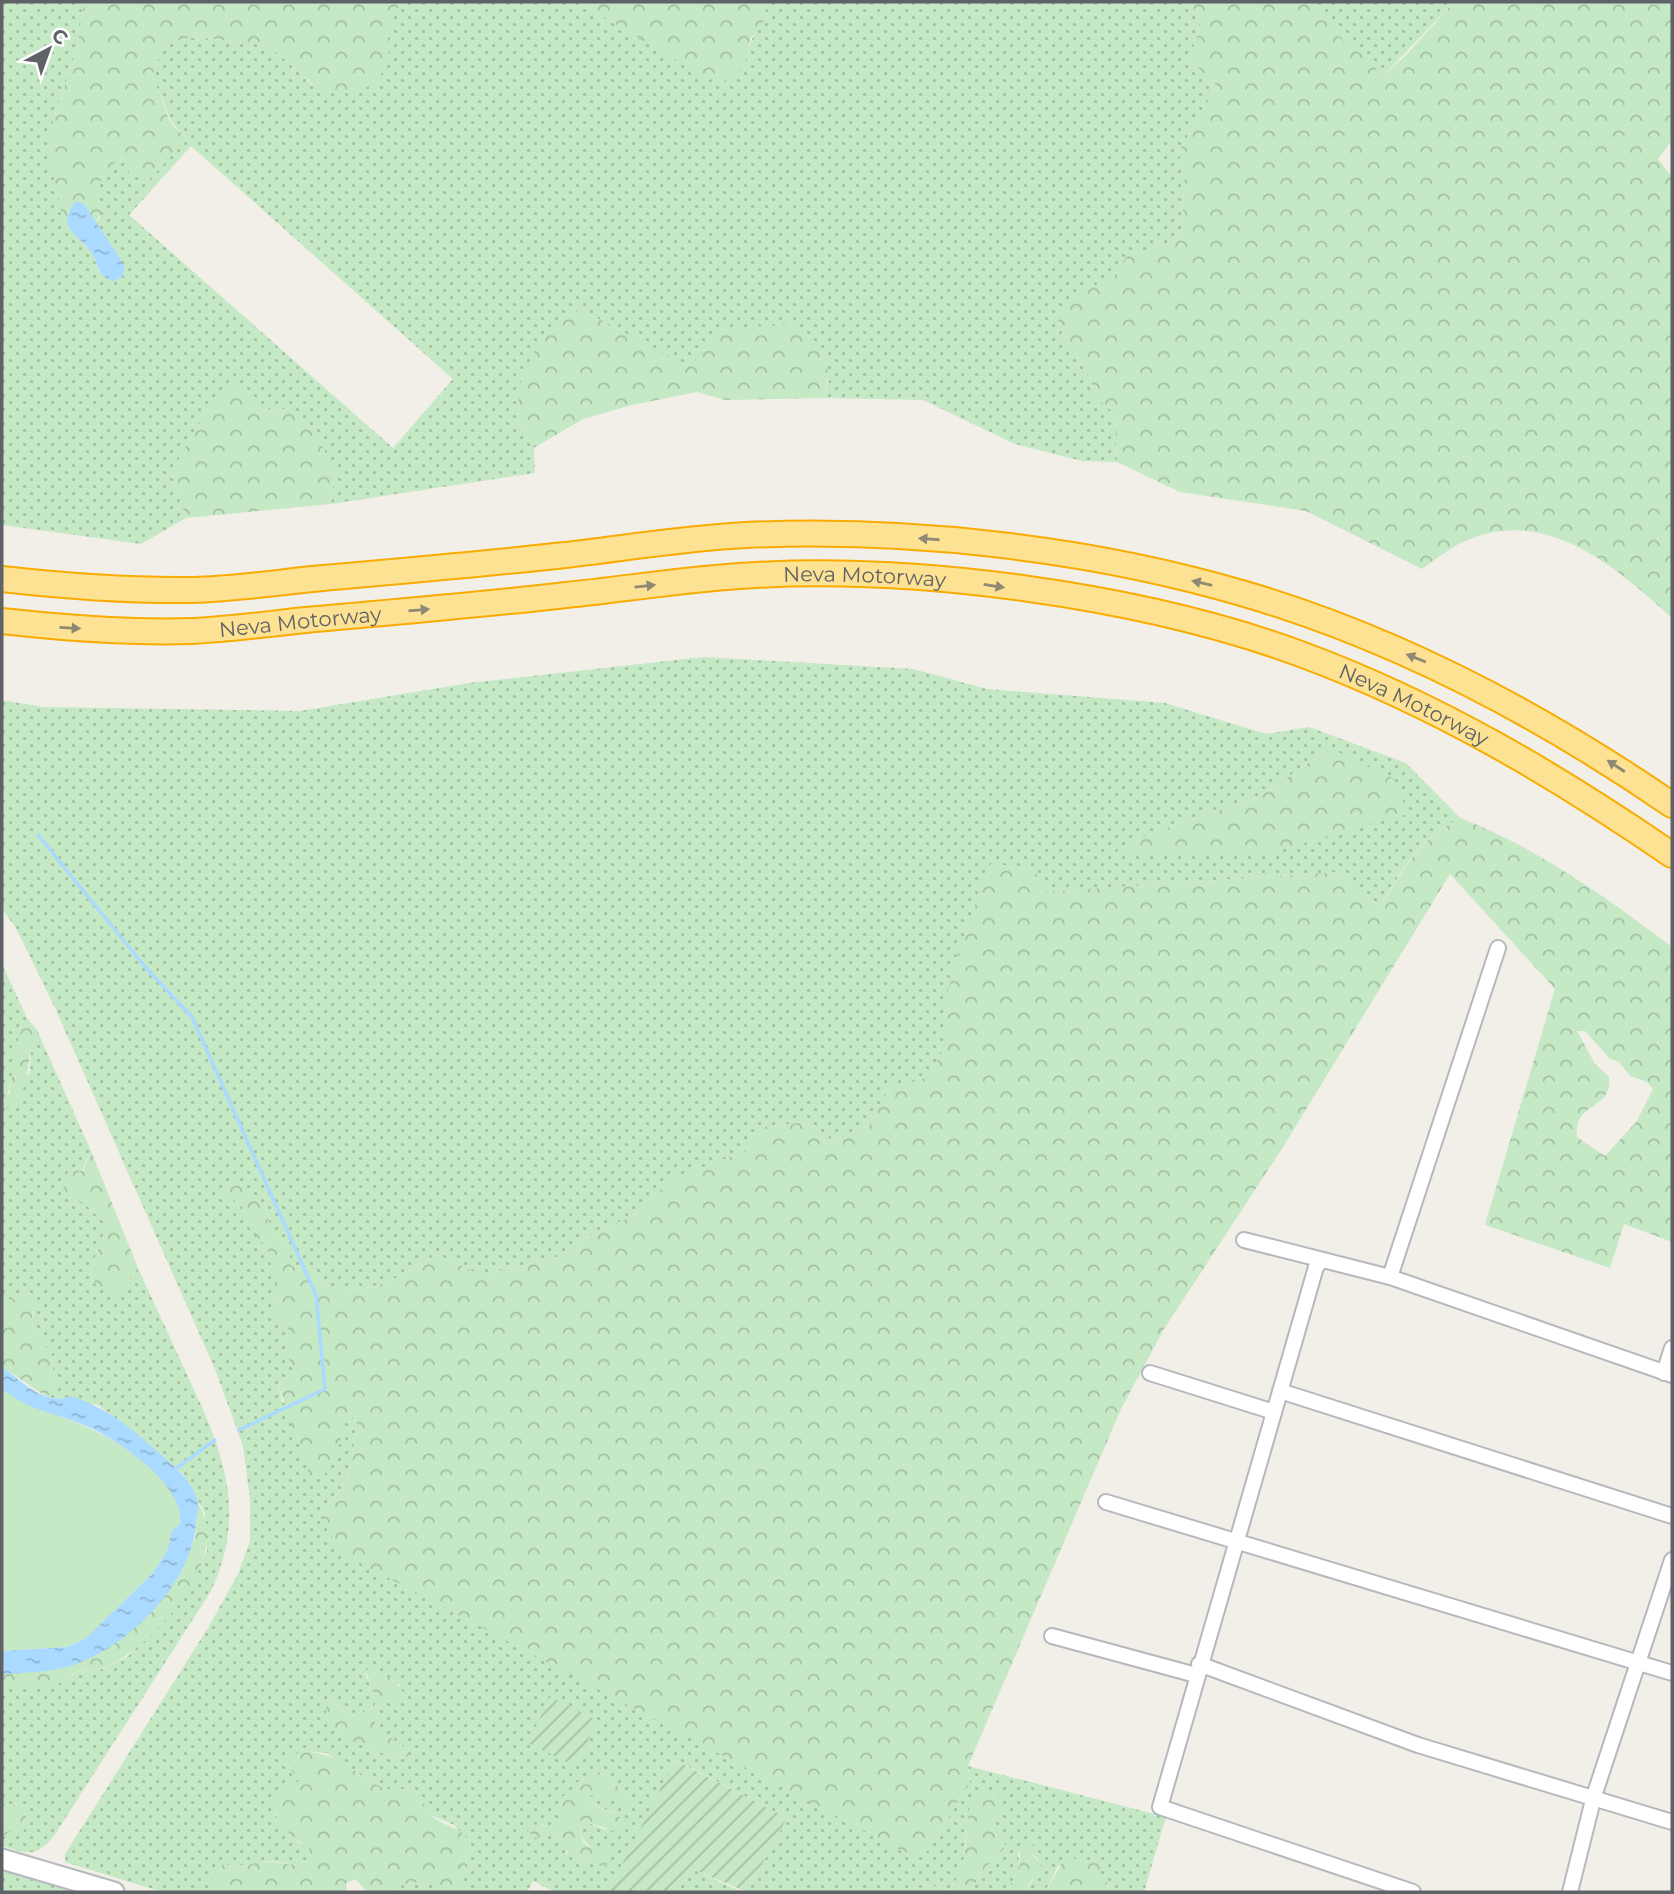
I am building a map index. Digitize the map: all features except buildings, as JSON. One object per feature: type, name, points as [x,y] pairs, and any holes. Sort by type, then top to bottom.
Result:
[{"type":"highway","name":"Neva Motorway","points":[[2,579],[69,586],[194,590],[496,563],[744,535],[869,535],[993,544],[1136,568],[1243,593],[1309,615],[1431,664],[1514,706],[1612,764],[1672,805]]},
{"type":"highway","name":"Neva Motorway","points":[[2,621],[65,628],[192,631],[741,576],[866,575],[985,584],[1122,606],[1227,631],[1305,655],[1412,701],[1491,741],[1588,797],[1672,855]]},
{"type":"street","points":[[1390,1277],[1498,948]]},
{"type":"street","points":[[1244,1240],[1390,1277],[1668,1374],[1672,1348]]},
{"type":"street","points":[[1322,1260],[1316,1267],[1197,1670],[1160,1807],[1413,1892]]},
{"type":"street","points":[[1150,1373],[1274,1412]]},
{"type":"street","points":[[1280,1391],[1672,1516]]},
{"type":"street","points":[[1106,1502],[1672,1673]]},
{"type":"street","points":[[1570,1892],[1594,1796],[1672,1560]]},
{"type":"street","points":[[1052,1636],[1197,1670],[1418,1745],[1594,1796],[1672,1822]]},
{"type":"street","points":[[2,1859],[114,1892]]},
{"type":"green space","points":[[2,2],[84,2],[77,49],[53,120],[64,231],[68,227],[93,254],[99,272],[121,260],[95,223],[100,218],[97,188],[102,174],[110,165],[135,152],[188,138],[173,123],[152,81],[162,52],[170,44],[181,40],[205,38],[266,47],[282,57],[312,85],[386,32],[401,2],[579,2],[648,43],[748,57],[751,42],[762,22],[766,7],[760,2],[1191,2],[1200,25],[1190,60],[1217,86],[1179,151],[1186,187],[1182,204],[1184,228],[1179,239],[1128,256],[1115,275],[1094,287],[1057,324],[1090,378],[1095,397],[1115,413],[1117,462],[1082,461],[1015,444],[923,400],[823,398],[829,380],[726,329],[689,368],[580,309],[516,420],[534,448],[535,473],[331,504],[335,471],[291,409],[259,410],[171,473],[186,518],[141,544],[2,525]],"holes":[[[191,146],[453,379],[393,448],[129,215]]]},
{"type":"green space","points":[[84,2],[401,2],[386,32],[389,52],[382,73],[372,85],[357,91],[329,92],[318,87],[281,56],[261,45],[204,38],[180,40],[170,44],[156,64],[152,81],[162,97],[168,118],[178,131],[188,138],[149,180],[130,174],[122,157],[106,171],[101,180],[98,200],[105,206],[95,223],[84,204],[68,211],[68,227],[64,232],[58,193],[48,157],[53,120],[77,49]]},
{"type":"green space","points":[[579,2],[760,2],[766,7],[763,25],[750,39],[748,57],[738,72],[723,82],[705,78]]},
{"type":"green space","points":[[1191,2],[1304,2],[1321,13],[1343,41],[1372,62],[1381,78],[1408,53],[1454,2],[1672,2],[1672,140],[1658,159],[1672,177],[1672,618],[1602,561],[1577,546],[1550,536],[1522,531],[1493,532],[1457,545],[1422,569],[1306,511],[1180,492],[1117,462],[1115,413],[1095,397],[1090,378],[1057,324],[1067,300],[1115,275],[1127,256],[1179,239],[1184,228],[1182,204],[1186,187],[1179,151],[1217,86],[1190,60],[1200,25]]},
{"type":"green space","points":[[1304,2],[1454,2],[1381,78],[1369,62],[1344,43],[1316,11]]},
{"type":"green space","points":[[580,309],[689,367],[726,329],[789,324],[817,346],[822,354],[828,373],[823,398],[725,400],[697,392],[632,405],[583,419],[534,448],[516,420],[521,380],[542,335]]},
{"type":"green space","points":[[233,380],[259,410],[291,409],[315,432],[335,471],[331,504],[186,518],[171,473],[197,426]]},
{"type":"green space","points":[[703,657],[913,669],[987,689],[1165,703],[1266,734],[1309,727],[1406,763],[1460,818],[1422,846],[1379,907],[1337,872],[1044,892],[946,998],[946,1046],[926,1079],[890,1087],[870,1125],[833,1141],[805,1122],[761,1127],[747,1151],[670,1180],[641,1213],[599,1230],[555,1258],[481,1275],[436,1254],[385,1283],[342,1289],[326,1284],[313,1271],[291,1266],[288,1244],[278,1237],[272,1228],[265,1205],[242,1207],[269,1253],[275,1278],[274,1312],[288,1325],[286,1352],[293,1369],[279,1387],[282,1402],[340,1419],[347,1411],[357,1422],[349,1473],[339,1492],[319,1515],[925,1854],[970,1783],[968,1766],[1166,1817],[1144,1892],[1107,1892],[1108,1884],[1096,1872],[1086,1866],[1075,1865],[1058,1866],[1045,1892],[1024,1892],[1032,1882],[1038,1860],[1030,1851],[1032,1845],[1018,1853],[1020,1865],[1007,1892],[974,1892],[981,1873],[1006,1846],[990,1827],[995,1815],[969,1809],[970,1821],[966,1834],[963,1870],[949,1890],[924,1884],[921,1892],[747,1892],[787,1818],[676,1760],[608,1892],[555,1892],[533,1881],[527,1892],[472,1892],[463,1882],[466,1856],[471,1844],[454,1825],[431,1815],[416,1795],[405,1789],[392,1791],[380,1787],[326,1753],[301,1751],[300,1781],[274,1814],[298,1842],[309,1848],[311,1860],[297,1864],[269,1861],[238,1866],[223,1864],[216,1892],[162,1892],[65,1862],[65,1854],[208,1628],[238,1574],[250,1541],[250,1499],[243,1446],[215,1369],[55,1008],[16,928],[2,909],[2,700],[43,707],[300,711],[469,683]],"holes":[[[1330,748],[1268,853],[1146,835],[1259,797]],[[365,1671],[377,1672],[400,1685],[394,1701],[388,1700],[379,1708],[374,1726],[395,1741],[403,1758],[378,1752],[368,1743],[355,1743],[338,1727],[327,1704],[334,1703],[351,1715],[371,1709],[378,1697]],[[599,1772],[630,1797],[622,1804],[611,1798],[586,1794],[586,1801],[615,1814],[606,1830],[582,1820],[579,1825],[582,1837],[590,1846],[597,1850],[609,1846],[607,1860],[588,1861],[566,1853],[565,1841],[548,1833],[540,1824],[553,1829],[560,1826],[562,1808],[576,1783]]]},
{"type":"green space","points":[[1330,748],[1395,779],[1408,814],[1268,853],[1112,854],[1146,835],[1259,797]]},
{"type":"green space","points":[[1460,818],[1517,844],[1596,892],[1672,947],[1672,1242],[1624,1224],[1610,1268],[1485,1225],[1555,989],[1450,874],[1283,1147],[1164,1329],[1121,1409],[968,1766],[970,1783],[925,1854],[904,1852],[353,1559],[331,1536],[319,1515],[345,1483],[357,1422],[347,1412],[340,1418],[341,1434],[335,1455],[324,1476],[311,1479],[279,1387],[293,1369],[286,1352],[288,1325],[274,1312],[275,1282],[267,1248],[250,1229],[242,1207],[225,1193],[232,1178],[265,1205],[272,1228],[278,1237],[288,1244],[291,1266],[313,1271],[326,1284],[342,1289],[385,1283],[436,1254],[481,1275],[555,1258],[599,1230],[641,1213],[669,1180],[746,1151],[761,1127],[805,1122],[833,1141],[870,1125],[890,1087],[926,1078],[946,1046],[946,998],[960,948],[990,864],[1034,867],[1044,892],[1337,872],[1379,907],[1422,846]],"holes":[[[1577,1031],[1585,1031],[1610,1059],[1619,1062],[1630,1076],[1647,1082],[1653,1089],[1637,1121],[1605,1156],[1577,1137],[1577,1125],[1581,1117],[1605,1096],[1609,1088],[1609,1077],[1595,1064]]]},
{"type":"green space","points":[[2,964],[27,1018],[7,1096],[30,1073],[31,1042],[37,1030],[91,1151],[69,1198],[86,1205],[107,1225],[106,1234],[96,1251],[118,1293],[138,1268],[213,1433],[227,1484],[229,1510],[228,1536],[222,1563],[211,1591],[54,1836],[42,1848],[31,1852],[2,1846],[3,1835],[27,1824],[22,1806],[2,1804],[2,1689],[17,1684],[55,1685],[77,1672],[103,1669],[127,1657],[171,1614],[207,1551],[205,1513],[182,1473],[98,1405],[47,1397],[54,1387],[52,1354],[36,1336],[32,1324],[34,1312],[24,1294],[2,1303]]},
{"type":"green space","points":[[27,1018],[37,1030],[30,1051],[26,1082],[16,1101],[7,1109],[18,1039]]},
{"type":"green space","points":[[91,1151],[138,1268],[118,1293],[109,1294],[96,1285],[90,1270],[107,1225],[86,1205],[69,1198],[61,1182],[70,1170],[83,1171]]},
{"type":"green space","points":[[24,1294],[34,1300],[32,1324],[36,1336],[52,1354],[54,1387],[47,1397],[2,1367],[2,1303]]},
{"type":"green space","points":[[2,1389],[115,1442],[166,1482],[178,1506],[180,1524],[172,1531],[167,1551],[152,1574],[85,1639],[67,1647],[2,1651]]},
{"type":"green space","points":[[198,1504],[207,1525],[206,1549],[197,1574],[183,1598],[144,1642],[104,1668],[75,1673],[55,1685],[2,1689],[2,1674],[71,1666],[195,1538]]},
{"type":"green space","points":[[370,1668],[392,1680],[401,1688],[405,1698],[400,1702],[388,1700],[379,1708],[374,1726],[407,1749],[409,1755],[404,1758],[378,1752],[368,1743],[355,1743],[338,1727],[333,1731],[325,1722],[327,1704],[334,1703],[348,1715],[355,1716],[359,1711],[372,1709],[378,1699],[365,1671]]},
{"type":"green space","points":[[550,1697],[597,1720],[577,1767],[528,1743]]},
{"type":"green space","points":[[300,1751],[334,1758],[384,1788],[407,1790],[416,1794],[432,1816],[462,1833],[471,1844],[466,1856],[463,1882],[473,1892],[442,1892],[434,1885],[419,1882],[402,1885],[389,1892],[376,1892],[365,1890],[356,1879],[346,1883],[347,1892],[216,1892],[212,1877],[223,1864],[236,1866],[267,1862],[294,1865],[311,1860],[309,1848],[286,1829],[276,1816],[271,1802],[288,1784],[300,1781],[292,1771],[289,1759]]},
{"type":"green space","points":[[675,1760],[787,1818],[747,1892],[690,1868],[677,1892],[608,1892]]},
{"type":"green space","points":[[599,1772],[630,1797],[633,1803],[627,1807],[611,1798],[586,1795],[586,1801],[626,1820],[624,1826],[613,1831],[582,1820],[579,1825],[583,1842],[587,1845],[597,1848],[616,1847],[606,1867],[571,1857],[564,1847],[565,1841],[560,1838],[535,1838],[526,1829],[527,1823],[553,1828],[559,1826],[562,1808],[558,1798],[570,1793],[576,1783]]},
{"type":"green space","points":[[985,1793],[998,1794],[1004,1806],[995,1815],[990,1827],[1006,1846],[981,1873],[974,1892],[921,1892],[924,1884],[949,1890],[957,1879],[964,1856],[970,1809],[974,1797]]},
{"type":"green space","points":[[2,1804],[22,1806],[27,1824],[22,1834],[9,1832],[2,1837]]},
{"type":"green space","points":[[1029,1839],[1035,1840],[1030,1851],[1041,1866],[1024,1892],[1007,1892],[1020,1865],[1020,1847]]},
{"type":"green space","points":[[1066,1856],[1072,1856],[1081,1864],[1100,1862],[1100,1874],[1108,1884],[1107,1892],[1045,1892]]},
{"type":"green space","points":[[690,1868],[742,1892],[677,1892]]},
{"type":"green space","points":[[2,1870],[76,1892],[2,1892]]},
{"type":"green space","points":[[425,1881],[436,1885],[442,1892],[391,1892],[400,1885]]},
{"type":"water","points":[[76,201],[84,204],[121,260],[125,269],[122,277],[114,281],[104,277],[86,245],[70,230],[67,218]]},
{"type":"water","points":[[2,1367],[34,1391],[52,1398],[71,1396],[104,1410],[123,1423],[179,1471],[191,1486],[198,1503],[191,1547],[182,1570],[153,1611],[114,1645],[71,1666],[54,1670],[2,1674],[2,1651],[67,1647],[85,1639],[152,1574],[167,1551],[172,1531],[180,1524],[180,1512],[175,1499],[157,1475],[122,1446],[93,1429],[26,1404],[2,1389]]},
{"type":"waterway","points":[[38,835],[146,968],[192,1017],[316,1295],[325,1389],[239,1430]]},
{"type":"waterway","points":[[174,1470],[215,1440]]}]
